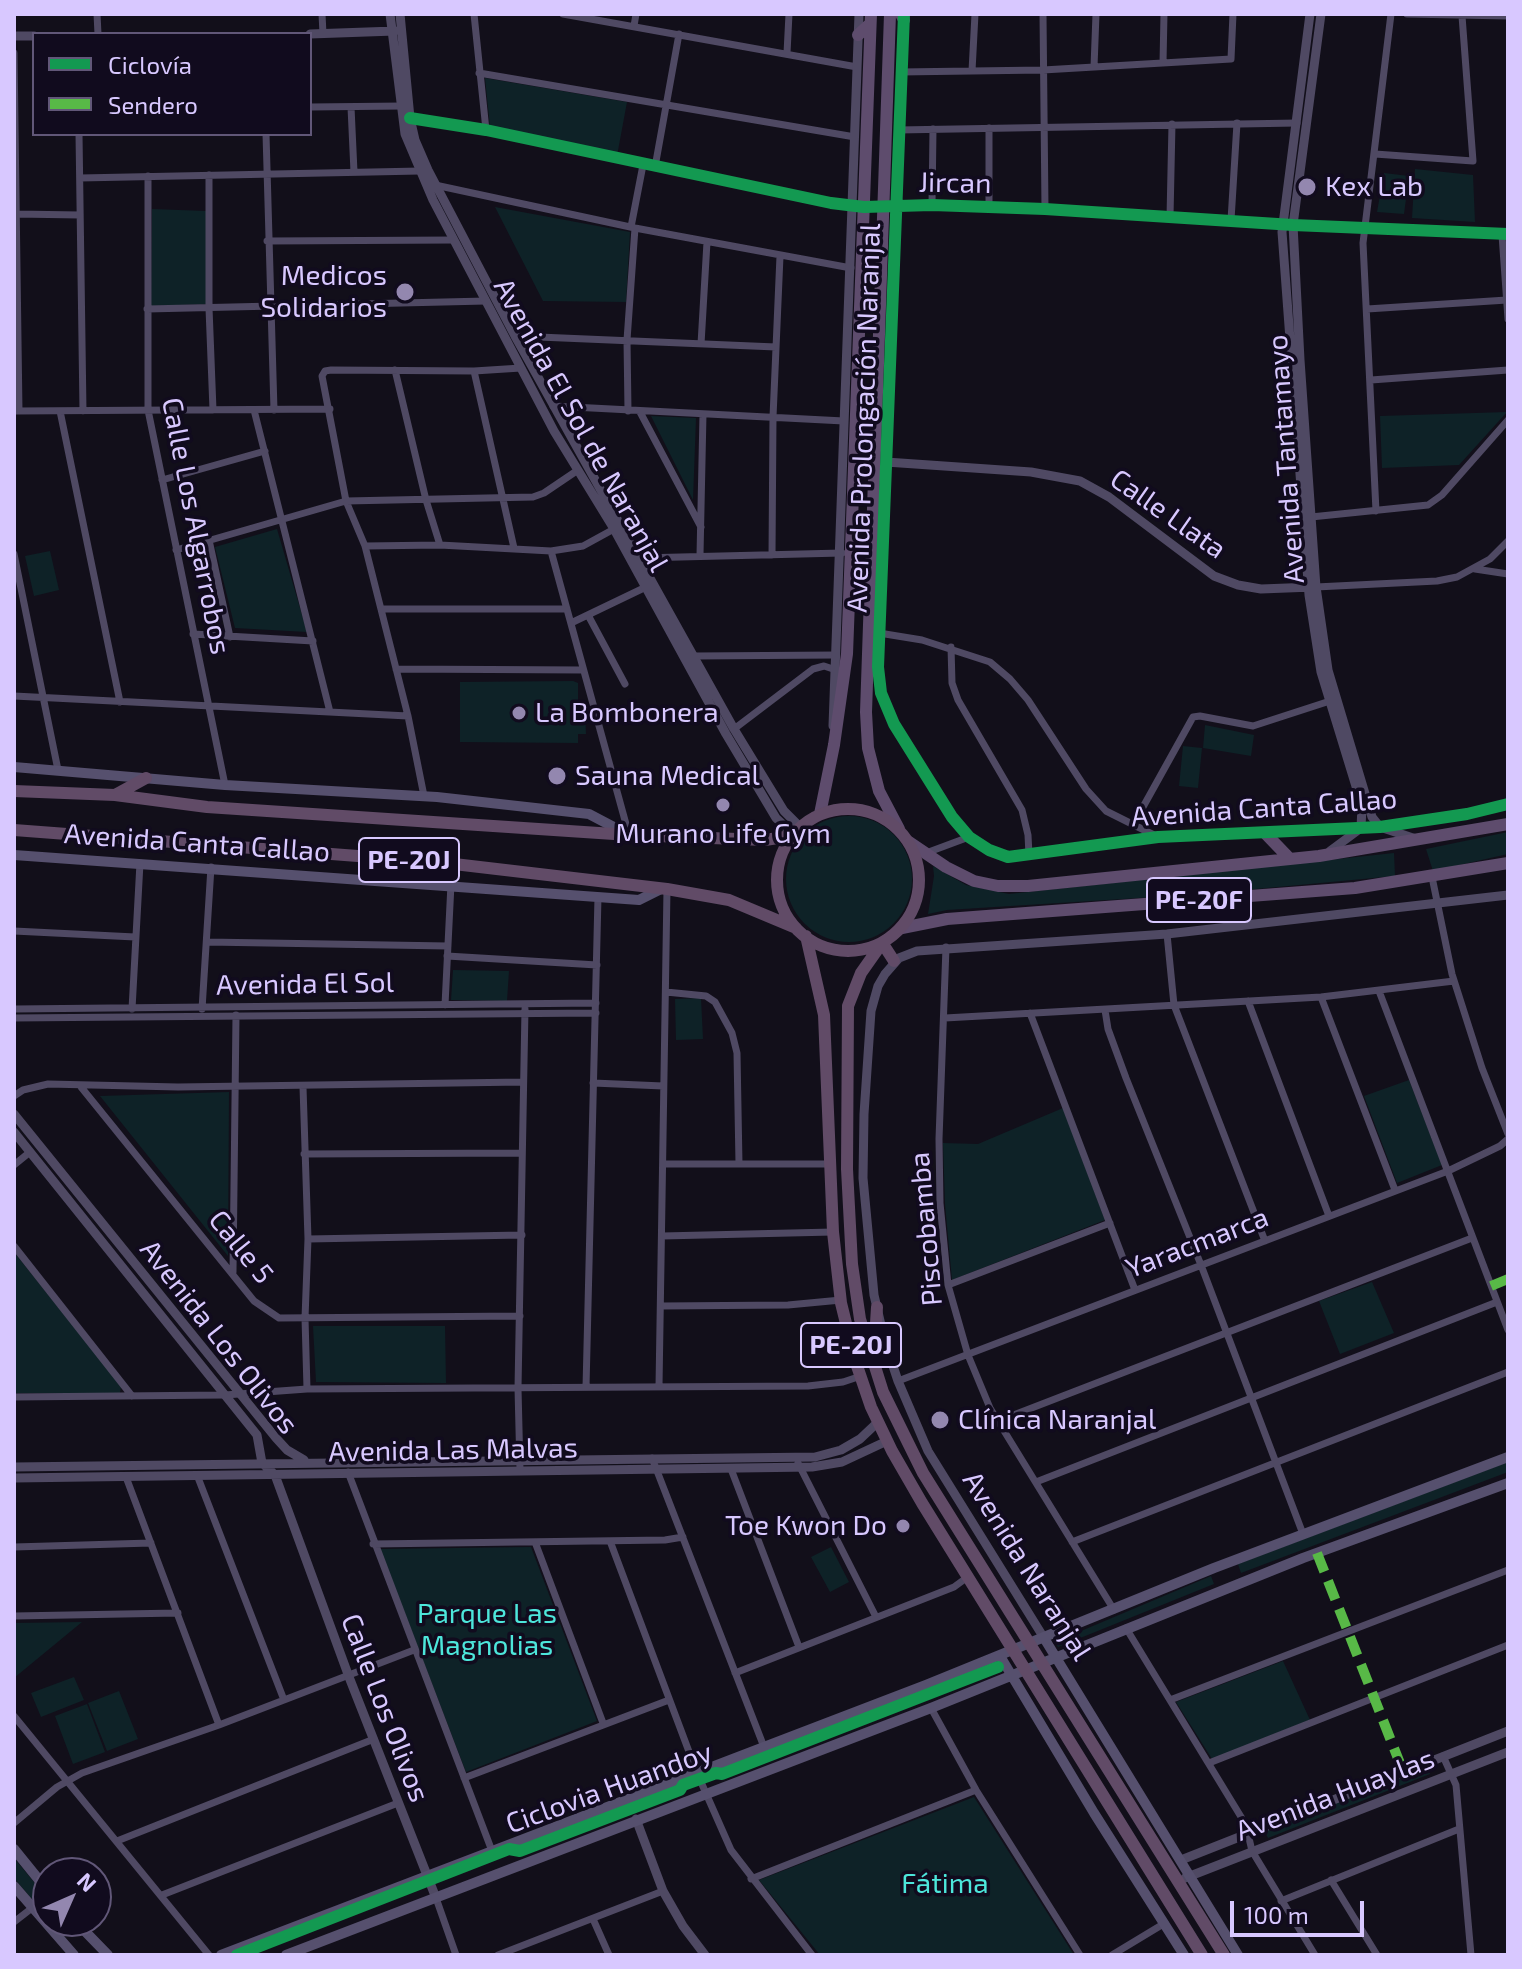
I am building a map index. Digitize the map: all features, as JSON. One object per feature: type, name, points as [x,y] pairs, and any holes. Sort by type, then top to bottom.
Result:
[{"type":"highway","points":[[115,795],[146,778]]},
{"type":"highway","name":"Avenida Canta Callao","points":[[14,791],[115,795],[207,807],[629,835],[765,840],[795,832]]},
{"type":"highway","name":"PE-20F","points":[[795,832],[820,814],[841,809],[862,810],[882,817],[899,829],[916,859],[918,896],[902,928],[882,945]]},
{"type":"highway","name":"Avenida Canta Callao","points":[[14,830],[437,862],[664,889],[729,900],[801,932]]},
{"type":"highway","points":[[795,832],[782,854],[777,873],[778,893],[785,912],[801,932],[834,949],[849,951],[882,945],[894,961]]},
{"type":"highway","name":"Avenida Naranjal","points":[[801,932],[824,1015],[833,1232],[841,1300],[861,1376],[878,1422],[922,1503],[1202,1955]]},
{"type":"highway","name":"Avenida Naranjal","points":[[882,945],[855,985],[849,1002],[846,1033],[847,1169],[852,1264],[860,1319],[883,1392],[923,1473],[1041,1663],[1184,1878],[1224,1955]]},
{"type":"highway","points":[[874,1363],[877,1307]]},
{"type":"main road","name":"Avenida Prolongación Naranjal","points":[[890,14],[866,712],[868,748],[879,791],[899,829]]},
{"type":"main road","points":[[858,35],[870,19]]},
{"type":"main road","name":"Avenida Prolongación Naranjal","points":[[820,814],[847,654],[845,553],[859,327],[857,206],[870,19]]},
{"type":"main road","points":[[848,310],[859,327]]},
{"type":"main road","points":[[880,337],[892,322]]},
{"type":"main road","name":"Avenida Canta Callao","points":[[14,767],[225,785],[424,796],[589,814],[629,835]]},
{"type":"main road","name":"Avenida Canta Callao","points":[[909,842],[974,881],[998,886],[1028,886],[1319,856],[1508,824]]},
{"type":"main road","points":[[1265,833],[1290,859]]},
{"type":"main road","name":"Avenida Canta Callao","points":[[14,855],[451,884],[639,900],[664,889]]},
{"type":"main road","name":"PE-20F","points":[[902,928],[947,919],[1355,888],[1508,863]]},
{"type":"main road","points":[[221,1955],[1000,1656],[1214,1568],[1508,1457]]},
{"type":"main road","points":[[286,1955],[931,1708],[1223,1590],[1508,1483]]},
{"type":"main road","points":[[1214,1568],[1223,1590]]},
{"type":"main road","name":"Avenida Naranjal","points":[[1044,1638],[1181,1860],[1184,1878],[1238,1955]]},
{"type":"main road","points":[[1000,1656],[1184,1955]]},
{"type":"main road","points":[[14,1849],[32,1871]]},
{"type":"main road","points":[[14,1886],[32,1908]]},
{"type":"main road","points":[[58,1937],[74,1955]]},
{"type":"main road","points":[[91,1937],[108,1955]]},
{"type":"street","points":[[322,14],[323,34]]},
{"type":"street","name":"Avenida El Sol de Naranjal","points":[[390,14],[396,31],[415,140],[435,185],[515,336],[734,729],[795,832]]},
{"type":"street","name":"Avenida El Sol de Naranjal","points":[[400,14],[396,31],[405,134],[420,171],[521,368],[578,470],[776,818],[795,832]]},
{"type":"street","points":[[474,14],[486,130]]},
{"type":"street","points":[[563,14],[857,67]]},
{"type":"street","points":[[634,26],[636,14]]},
{"type":"street","points":[[787,53],[789,14]]},
{"type":"street","name":"Avenida Prolongación Naranjal","points":[[834,745],[833,669],[845,553],[844,421],[848,310],[857,206],[855,137],[859,14]]},
{"type":"street","points":[[972,71],[975,14]]},
{"type":"street","points":[[1043,14],[1045,209]]},
{"type":"street","points":[[1094,67],[1096,14]]},
{"type":"street","points":[[1163,63],[1164,14]]},
{"type":"street","points":[[900,72],[1043,70],[1231,59],[1233,14]]},
{"type":"street","name":"Avenida Tantamayo","points":[[1310,14],[1288,225],[1312,587],[1321,672],[1362,806],[1361,828]]},
{"type":"street","name":"Avenida Tantamayo","points":[[1321,14],[1288,225],[1311,517],[1312,587],[1328,670],[1372,817],[1380,827]]},
{"type":"street","points":[[1376,511],[1363,228],[1391,14]]},
{"type":"street","points":[[1407,14],[1508,16]]},
{"type":"street","name":"Avenida Prolongación Naranjal","points":[[879,633],[903,16]]},
{"type":"street","points":[[1375,154],[1473,161],[1462,16]]},
{"type":"street","points":[[312,34],[396,31]]},
{"type":"street","points":[[655,167],[679,34]]},
{"type":"street","points":[[14,53],[16,411],[330,409]]},
{"type":"street","points":[[479,73],[855,137]]},
{"type":"street","points":[[312,107],[402,106]]},
{"type":"street","points":[[351,107],[354,172]]},
{"type":"street","name":"Jircan","points":[[410,118],[486,130],[643,165],[857,206],[1045,209],[1505,235]]},
{"type":"street","points":[[1231,220],[1237,123]]},
{"type":"street","points":[[898,130],[1297,123]]},
{"type":"street","points":[[1170,217],[1172,124]]},
{"type":"street","points":[[989,128],[989,207]]},
{"type":"street","points":[[932,205],[933,129]]},
{"type":"street","points":[[79,136],[83,411]]},
{"type":"street","points":[[266,136],[274,410]]},
{"type":"street","points":[[628,411],[627,340],[633,228],[643,165]]},
{"type":"street","points":[[80,178],[420,171]]},
{"type":"street","points":[[209,175],[213,410]]},
{"type":"street","name":"Calle Los Algarrobos","points":[[148,176],[148,410],[225,785]]},
{"type":"street","points":[[435,185],[633,228],[851,268]]},
{"type":"street","points":[[16,214],[80,215]]},
{"type":"street","points":[[1505,235],[1508,319]]},
{"type":"street","points":[[267,241],[454,240]]},
{"type":"street","points":[[701,344],[707,242]]},
{"type":"street","points":[[772,555],[773,417],[780,256]]},
{"type":"street","points":[[1367,309],[1507,300]]},
{"type":"street","points":[[147,309],[486,301]]},
{"type":"street","points":[[515,336],[776,347]]},
{"type":"street","points":[[424,796],[408,716],[365,546],[346,501],[322,376],[325,371],[331,370],[474,371],[521,368]]},
{"type":"street","points":[[395,370],[440,545]]},
{"type":"street","points":[[1371,380],[1508,370]]},
{"type":"street","points":[[474,371],[514,548]]},
{"type":"street","points":[[544,410],[554,405],[844,421]]},
{"type":"street","points":[[254,410],[330,712]]},
{"type":"street","points":[[60,411],[120,702]]},
{"type":"street","points":[[640,412],[701,527]]},
{"type":"street","points":[[700,555],[703,414]]},
{"type":"street","points":[[1311,517],[1428,505],[1437,500],[1508,420]]},
{"type":"street","points":[[162,480],[265,451]]},
{"type":"street","name":"Calle Llata","points":[[886,462],[1031,472],[1080,481],[1109,497],[1214,576],[1261,589],[1437,581],[1475,569],[1508,541]]},
{"type":"street","points":[[176,550],[346,501],[533,497],[578,470]]},
{"type":"street","points":[[365,546],[440,545],[551,551],[583,546],[614,529]]},
{"type":"street","points":[[209,540],[230,637]]},
{"type":"street","points":[[551,551],[629,835]]},
{"type":"street","points":[[640,558],[845,553]]},
{"type":"street","points":[[14,554],[58,770]]},
{"type":"street","points":[[1475,569],[1508,574]]},
{"type":"street","points":[[571,623],[646,587]]},
{"type":"street","points":[[381,609],[567,609]]},
{"type":"street","points":[[588,615],[625,684]]},
{"type":"street","name":"Avenida Canta Callao","points":[[1158,837],[1106,811],[1086,789],[1028,700],[990,662],[951,647],[879,633],[881,693],[926,777],[969,837],[989,850],[1008,857],[1158,837],[1380,827],[1467,814],[1508,804]]},
{"type":"street","points":[[193,634],[313,641]]},
{"type":"street","points":[[951,647],[952,683],[958,700],[1022,810],[1029,855]]},
{"type":"street","points":[[694,656],[836,655]]},
{"type":"street","points":[[734,729],[813,669],[824,666],[833,669]]},
{"type":"street","points":[[396,669],[583,670]]},
{"type":"street","points":[[14,696],[408,716]]},
{"type":"street","points":[[1133,825],[1193,717],[1253,726],[1330,701]]},
{"type":"street","points":[[1380,827],[1413,838],[1445,836]]},
{"type":"street","points":[[1319,856],[1337,848],[1361,828]]},
{"type":"street","points":[[924,853],[969,837]]},
{"type":"street","points":[[132,1009],[140,863]]},
{"type":"street","points":[[202,1011],[211,867]]},
{"type":"street","points":[[1432,877],[1454,981],[1508,1136]]},
{"type":"street","points":[[445,1005],[451,884]]},
{"type":"street","points":[[659,1386],[666,992],[664,889]]},
{"type":"street","points":[[894,961],[917,951],[946,947],[1167,934],[1508,895]]},
{"type":"street","points":[[586,1387],[598,897]]},
{"type":"street","points":[[14,931],[135,937]]},
{"type":"street","points":[[1167,934],[1174,1005],[1265,1241]]},
{"type":"street","points":[[207,942],[448,946]]},
{"type":"street","name":"Piscobamba","points":[[946,947],[939,1139],[940,1203],[948,1285],[968,1355],[998,1421],[1114,1610]]},
{"type":"street","points":[[447,956],[597,965]]},
{"type":"street","name":"Avenida Naranjal","points":[[894,961],[878,986],[871,1011],[864,1114],[863,1178],[870,1266],[877,1307],[898,1381],[934,1461],[1044,1638]]},
{"type":"street","points":[[945,1018],[1321,997],[1454,981]]},
{"type":"street","points":[[1379,991],[1508,1330]]},
{"type":"street","points":[[666,992],[706,996],[715,1002],[732,1033],[737,1053],[739,1164]]},
{"type":"street","points":[[1321,997],[1395,1190]]},
{"type":"street","points":[[1248,1001],[1329,1216]]},
{"type":"street","name":"Avenida El Sol","points":[[14,1009],[132,1009],[236,1015],[525,1008],[596,1003]]},
{"type":"street","name":"Avenida El Sol","points":[[14,1018],[445,1005],[596,1013]]},
{"type":"street","points":[[520,1465],[518,1388],[525,1008]]},
{"type":"street","points":[[1105,1010],[1108,1029],[1126,1078],[1303,1534]]},
{"type":"street","points":[[1030,1013],[1135,1290]]},
{"type":"street","points":[[233,1272],[236,1015]]},
{"type":"street","points":[[14,1096],[36,1086],[303,1087],[523,1082]]},
{"type":"street","points":[[593,1083],[663,1086]]},
{"type":"street","name":"Calle 5","points":[[81,1087],[254,1301],[279,1318],[520,1316]]},
{"type":"street","points":[[303,1087],[308,1239],[305,1318],[307,1389]]},
{"type":"street","name":"Avenida Los Olivos","points":[[14,1114],[282,1446],[283,1463],[275,1475],[262,1463],[257,1435],[14,1132]]},
{"type":"street","name":"Yaracmarca","points":[[898,1381],[1448,1171],[1500,1146],[1508,1136]]},
{"type":"street","points":[[14,1165],[30,1152]]},
{"type":"street","points":[[304,1154],[521,1153]]},
{"type":"street","points":[[663,1164],[831,1164]]},
{"type":"street","points":[[948,1285],[1110,1223]]},
{"type":"street","points":[[662,1236],[833,1232]]},
{"type":"street","points":[[308,1239],[522,1235]]},
{"type":"street","points":[[998,1421],[1472,1238]]},
{"type":"street","points":[[14,1246],[132,1396]]},
{"type":"street","points":[[661,1306],[788,1305],[841,1300]]},
{"type":"street","points":[[1036,1482],[1497,1302]]},
{"type":"street","points":[[1072,1542],[1508,1372]]},
{"type":"street","points":[[14,1397],[225,1395],[307,1389],[808,1386],[843,1382],[861,1376]]},
{"type":"street","name":"Avenida Las Malvas","points":[[14,1478],[275,1475],[652,1458],[815,1457],[841,1450],[860,1439],[878,1422]]},
{"type":"street","name":"Avenida Las Malvas","points":[[14,1467],[346,1462],[656,1469],[800,1468],[832,1465],[887,1441]]},
{"type":"street","points":[[282,1446],[311,1462]]},
{"type":"street","points":[[796,1457],[876,1617]]},
{"type":"street","points":[[652,1458],[764,1747]]},
{"type":"street","points":[[346,1462],[373,1544],[492,1851]]},
{"type":"street","points":[[731,1469],[799,1647]]},
{"type":"street","points":[[197,1475],[284,1700]]},
{"type":"street","name":"Calle Los Olivos","points":[[275,1475],[456,1955]]},
{"type":"street","points":[[126,1477],[219,1725]]},
{"type":"street","points":[[373,1544],[683,1537]]},
{"type":"street","points":[[610,1541],[697,1773],[731,1850],[812,1955]]},
{"type":"street","points":[[535,1542],[603,1723]]},
{"type":"street","points":[[14,1547],[151,1543]]},
{"type":"street","points":[[1170,1700],[1508,1570]]},
{"type":"street","points":[[735,1673],[954,1587],[969,1576]]},
{"type":"street","points":[[14,1616],[178,1613]]},
{"type":"street","points":[[1126,1628],[1209,1763],[1249,1833],[1252,1851],[1315,1955]]},
{"type":"street","points":[[1209,1763],[1508,1645]]},
{"type":"street","points":[[14,1823],[67,1781],[414,1650]]},
{"type":"street","points":[[464,1778],[669,1700]]},
{"type":"street","points":[[931,1708],[976,1790],[1080,1955]]},
{"type":"street","points":[[14,1716],[209,1955]]},
{"type":"street","name":"Avenida Huaylas","points":[[1181,1860],[1508,1731]]},
{"type":"street","points":[[117,1841],[374,1739]]},
{"type":"street","name":"Avenida Huaylas","points":[[1184,1878],[1508,1752]]},
{"type":"street","points":[[1443,1756],[1456,1785],[1471,1955]]},
{"type":"street","points":[[751,1879],[976,1790]]},
{"type":"street","points":[[162,1895],[398,1803]]},
{"type":"street","points":[[636,1819],[663,1891],[683,1926],[705,1955]]},
{"type":"street","points":[[1281,1901],[1459,1829]]},
{"type":"street","points":[[1331,1880],[1377,1955]]},
{"type":"street","points":[[498,1955],[663,1891]]},
{"type":"street","points":[[14,1922],[32,1908]]},
{"type":"street","points":[[593,1919],[609,1955]]},
{"type":"street","points":[[1112,1955],[1165,1923]]},
{"type":"street","points":[[527,1945],[531,1955]]},
{"type":"green space","points":[[485,78],[627,102],[617,156],[490,127]]},
{"type":"green space","points":[[1415,169],[1473,175],[1475,222],[1412,218]]},
{"type":"green space","points":[[1384,173],[1409,176],[1404,214],[1377,212]]},
{"type":"green space","points":[[495,207],[630,232],[626,302],[543,301]]},
{"type":"green space","points":[[152,209],[206,211],[206,304],[151,306]]},
{"type":"green space","points":[[1507,412],[1459,465],[1382,468],[1380,416]]},
{"type":"green space","points":[[651,416],[696,418],[693,500]]},
{"type":"green space","points":[[277,529],[307,632],[235,628],[215,547]]},
{"type":"green space","points":[[50,551],[59,590],[34,596],[25,556]]},
{"type":"green space","name":"La Bombonera","points":[[460,682],[578,683],[578,711],[585,711],[586,734],[578,734],[578,743],[460,742]]},
{"type":"green space","points":[[1205,725],[1254,735],[1251,756],[1203,748]]},
{"type":"green space","points":[[1183,746],[1202,748],[1198,788],[1179,786]]},
{"type":"green space","points":[[849,816],[873,821],[894,834],[907,855],[912,879],[907,903],[894,924],[873,937],[849,942],[825,937],[804,924],[791,903],[786,879],[791,855],[804,834],[825,821]]},
{"type":"green space","points":[[1508,832],[1508,854],[1433,871],[1426,849]]},
{"type":"green space","points":[[1394,853],[1395,876],[1203,894],[947,910],[928,914],[933,866],[966,885],[1009,894]]},
{"type":"green space","points":[[453,970],[509,971],[507,1001],[451,1000]]},
{"type":"green space","points":[[701,998],[703,1039],[676,1040],[675,999]]},
{"type":"green space","points":[[1409,1080],[1442,1165],[1397,1183],[1364,1096]]},
{"type":"green space","points":[[229,1092],[228,1256],[100,1096]]},
{"type":"green space","points":[[1063,1108],[1105,1220],[952,1280],[943,1143],[978,1144]]},
{"type":"green space","points":[[14,1252],[121,1386],[120,1393],[14,1393]]},
{"type":"green space","points":[[1372,1282],[1394,1333],[1340,1354],[1319,1301]]},
{"type":"green space","points":[[313,1326],[445,1326],[446,1383],[316,1382]]},
{"type":"green space","points":[[1508,1462],[1508,1472],[1241,1573],[1238,1564]]},
{"type":"green space","name":"Parque Las Magnolias","points":[[531,1547],[597,1721],[466,1772],[380,1549]]},
{"type":"green space","points":[[831,1547],[849,1582],[830,1592],[811,1557]]},
{"type":"green space","points":[[1211,1576],[1214,1584],[1058,1647],[1055,1642]]},
{"type":"green space","points":[[82,1622],[14,1678],[14,1623]]},
{"type":"green space","points":[[1283,1661],[1310,1720],[1212,1759],[1176,1702]]},
{"type":"green space","points":[[74,1677],[84,1700],[41,1717],[31,1693]]},
{"type":"green space","points":[[119,1691],[138,1739],[107,1751],[88,1703]]},
{"type":"green space","points":[[87,1704],[105,1752],[73,1764],[55,1716]]},
{"type":"green space","points":[[1428,1766],[1430,1774],[1268,1838],[1264,1830]]},
{"type":"green space","name":"Fátima","points":[[974,1797],[1074,1955],[820,1955],[759,1880]]},
{"type":"green space","points":[[14,1858],[32,1880],[32,1899],[14,1878]]},
{"type":"marked path","points":[[1491,1286],[1508,1279]]},
{"type":"marked path","points":[[1317,1553],[1403,1771]]},
{"type":"cycle path","points":[[904,14],[878,667],[881,693],[894,724],[952,817],[969,837],[989,850],[1008,857],[1158,837],[1380,827],[1467,814],[1508,804]]},
{"type":"cycle path","points":[[410,118],[486,130],[831,203],[864,207],[932,205],[1045,209],[1293,225],[1508,234]]},
{"type":"cycle path","name":"Ciclovia Huandoy","points":[[237,1955],[509,1849],[520,1851],[680,1790],[683,1785],[716,1773],[722,1774],[998,1667]]},
{"type":"place","name":"Kex Lab","points":[[1307,187]]},
{"type":"place","name":"Medicos Solidarios","points":[[405,292]]},
{"type":"place","name":"La Bombonera","points":[[519,713]]},
{"type":"place","name":"Sauna Medical","points":[[557,776]]},
{"type":"place","name":"Murano Life Gym","points":[[723,805]]},
{"type":"place","name":"Clínica Naranjal","points":[[940,1420]]},
{"type":"place","name":"Toe Kwon Do","points":[[903,1526]]}]
